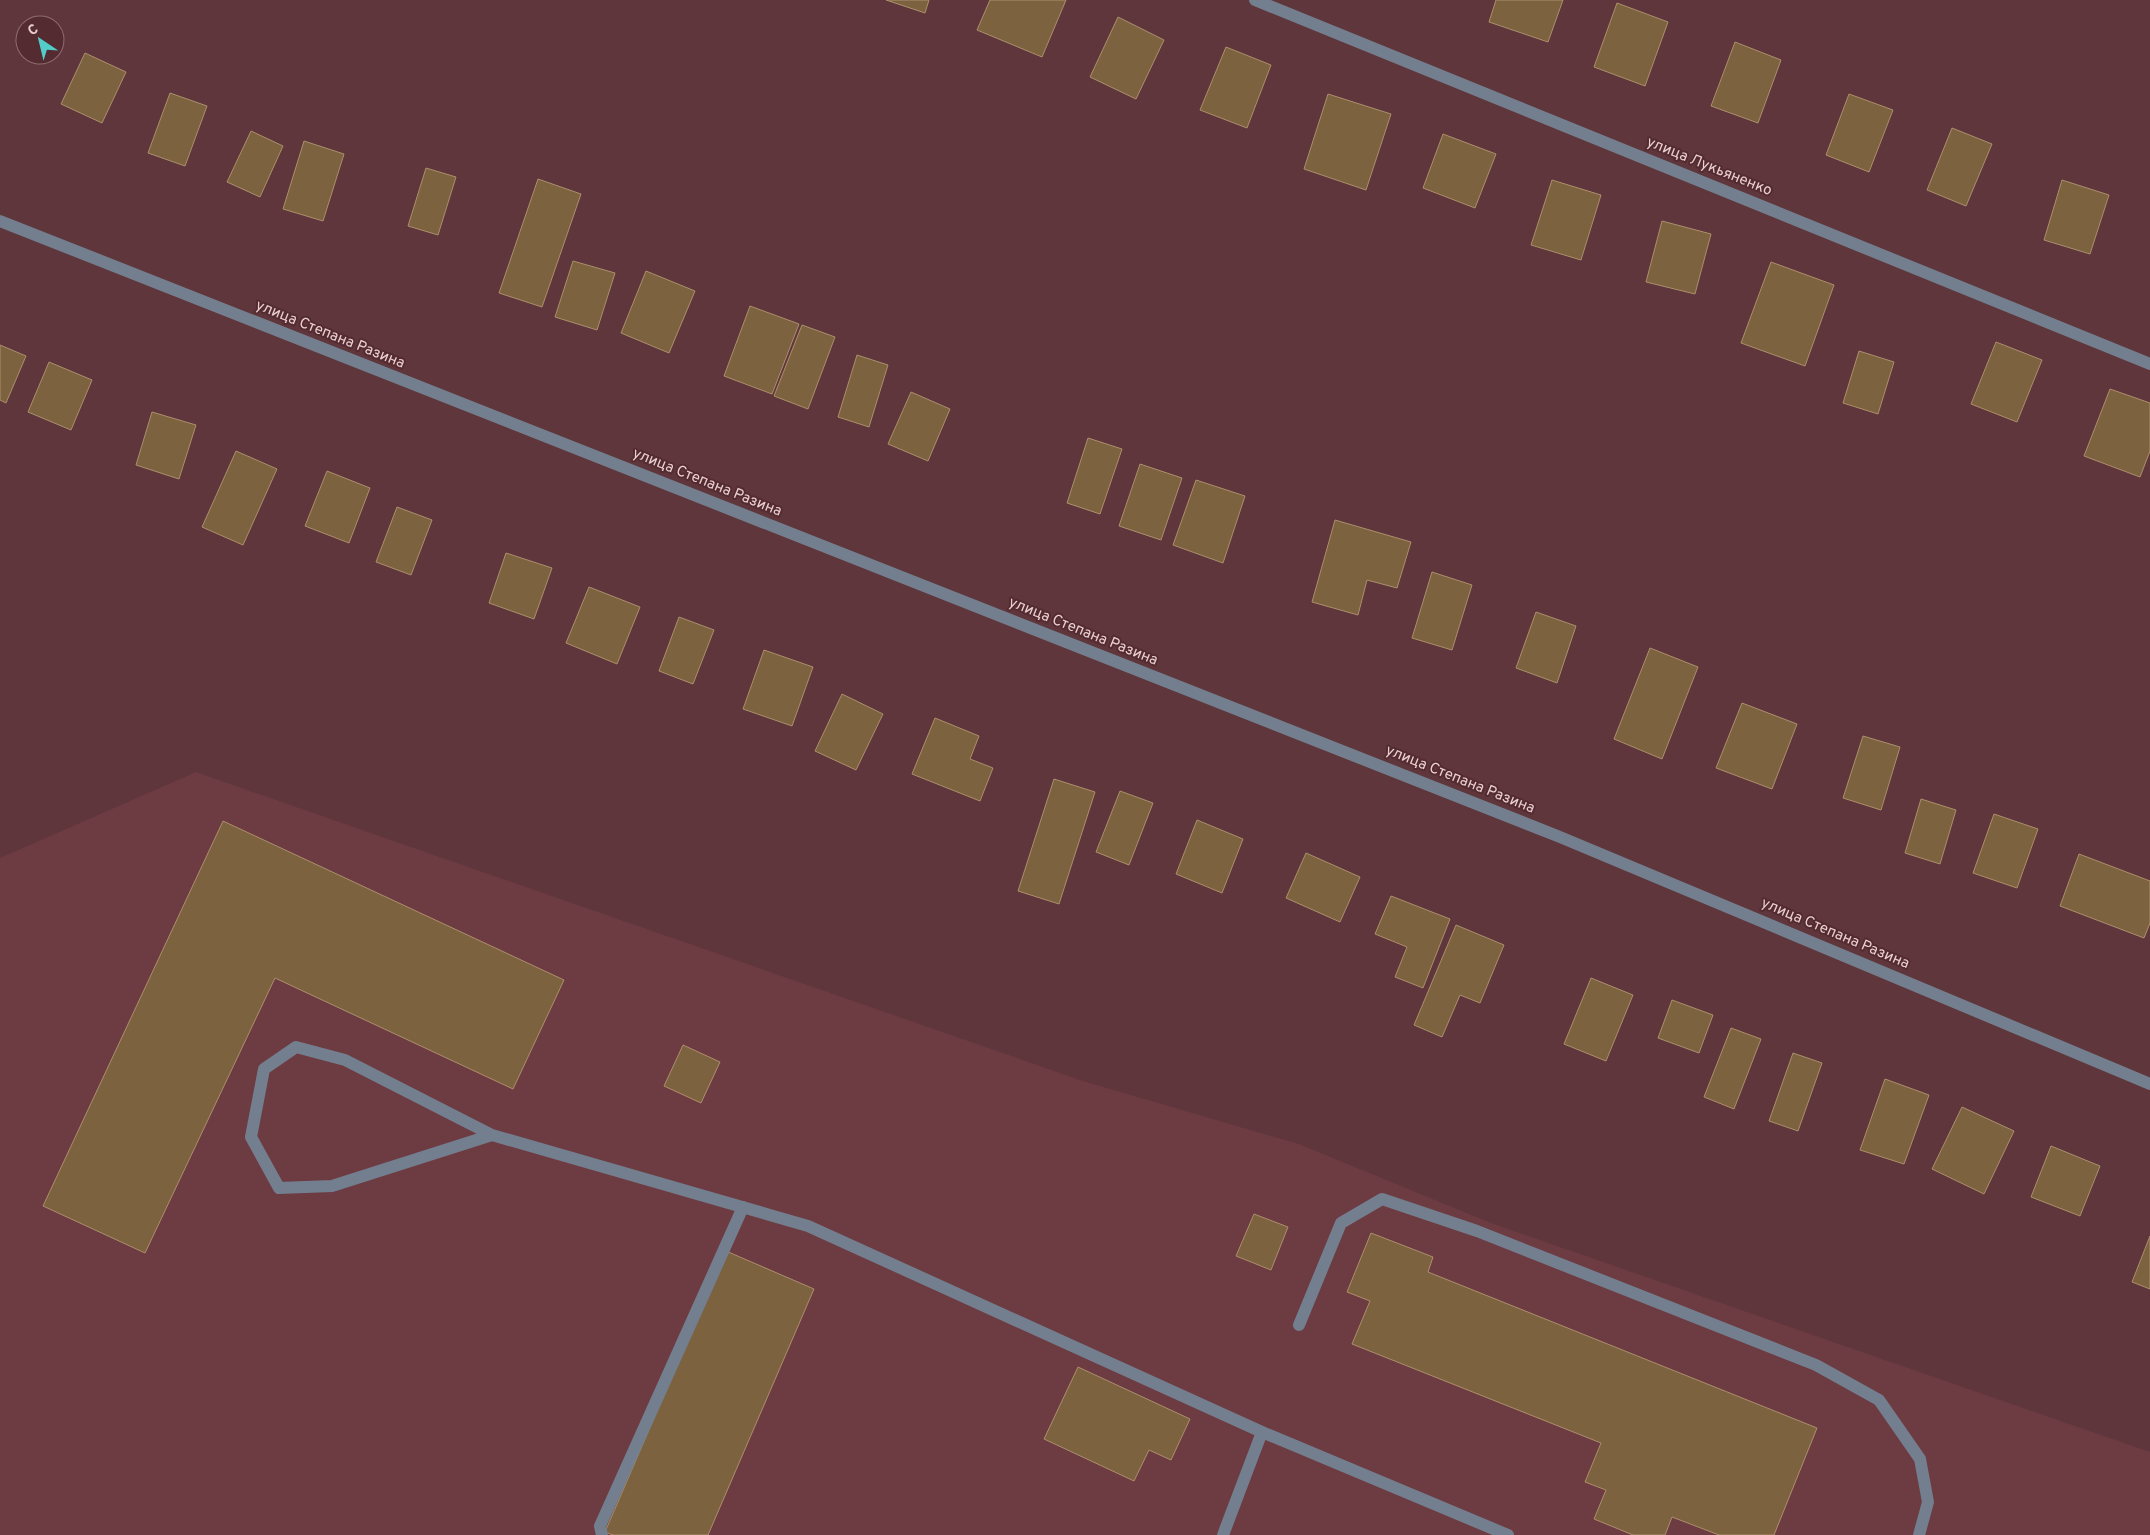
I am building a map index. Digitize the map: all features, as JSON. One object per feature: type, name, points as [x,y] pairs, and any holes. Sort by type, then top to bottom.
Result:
[{"type":"street","name":"улица Лукьяненко","points":[[1255,0],[2150,364]]},
{"type":"street","name":"улица Степана Разина","points":[[0,221],[1551,833],[2150,1084]]},
{"type":"street","points":[[492,1135],[332,1186],[279,1188],[252,1138],[264,1069],[296,1046],[345,1060],[492,1135],[808,1226],[1262,1432],[1508,1535]]},
{"type":"street","points":[[1299,1325],[1340,1223],[1382,1198],[1477,1231],[1816,1365],[1879,1400],[1920,1458],[1928,1502],[1919,1535]]},
{"type":"street","points":[[602,1535],[600,1526],[743,1207]]},
{"type":"street","points":[[1223,1535],[1262,1432]]},
{"type":"shaded area","points":[[196,772],[1083,1081],[1299,1144],[1491,1223],[2150,1452],[2150,1535],[0,1535],[0,858]]},
{"type":"building","points":[[886,0],[929,0],[925,13]]},
{"type":"building","points":[[990,0],[1066,0],[1042,57],[977,30]]},
{"type":"building","points":[[1496,0],[1563,0],[1548,42],[1489,22]]},
{"type":"building","points":[[1617,3],[1668,22],[1645,86],[1594,67]]},
{"type":"building","points":[[1118,17],[1164,40],[1136,99],[1090,77]]},
{"type":"building","points":[[1735,42],[1781,60],[1758,123],[1711,106]]},
{"type":"building","points":[[1226,47],[1271,65],[1247,128],[1200,110]]},
{"type":"building","points":[[85,53],[126,72],[102,123],[61,104]]},
{"type":"building","points":[[170,93],[207,106],[185,166],[148,153]]},
{"type":"building","points":[[1328,94],[1391,114],[1366,190],[1304,169]]},
{"type":"building","points":[[1849,94],[1893,110],[1869,172],[1826,155]]},
{"type":"building","points":[[1952,128],[1992,144],[1966,206],[1927,190]]},
{"type":"building","points":[[251,131],[283,146],[260,197],[227,182]]},
{"type":"building","points":[[1443,134],[1496,154],[1475,208],[1423,188]]},
{"type":"building","points":[[304,141],[344,154],[323,221],[283,209]]},
{"type":"building","points":[[426,168],[456,177],[438,235],[408,226]]},
{"type":"building","points":[[538,179],[581,194],[542,307],[499,293]]},
{"type":"building","points":[[1552,180],[1601,195],[1581,260],[1531,245]]},
{"type":"building","points":[[2062,180],[2109,195],[2090,254],[2044,240]]},
{"type":"building","points":[[1662,221],[1711,234],[1695,294],[1646,282]]},
{"type":"building","points":[[573,261],[615,273],[597,330],[555,317]]},
{"type":"building","points":[[1771,262],[1834,285],[1805,366],[1741,343]]},
{"type":"building","points":[[646,271],[695,291],[669,353],[621,333]]},
{"type":"building","points":[[750,306],[799,324],[772,394],[724,376]]},
{"type":"building","points":[[802,325],[835,337],[808,409],[774,396]]},
{"type":"building","points":[[1996,342],[2042,360],[2017,422],[1971,404]]},
{"type":"building","points":[[0,345],[26,356],[6,403],[0,400]]},
{"type":"building","points":[[1859,351],[1894,362],[1878,414],[1843,403]]},
{"type":"building","points":[[857,355],[888,365],[869,427],[838,417]]},
{"type":"building","points":[[49,362],[92,380],[71,430],[28,412]]},
{"type":"building","points":[[2110,389],[2150,403],[2150,451],[2140,477],[2084,456]]},
{"type":"building","points":[[911,392],[950,409],[928,461],[888,444]]},
{"type":"building","points":[[152,412],[196,425],[179,479],[136,465]]},
{"type":"building","points":[[1088,438],[1122,449],[1100,514],[1067,503]]},
{"type":"building","points":[[236,451],[277,469],[243,545],[202,527]]},
{"type":"building","points":[[1140,464],[1182,478],[1161,540],[1119,526]]},
{"type":"building","points":[[327,471],[370,488],[349,543],[305,526]]},
{"type":"building","points":[[1196,480],[1245,496],[1223,563],[1173,545]]},
{"type":"building","points":[[397,507],[432,520],[411,575],[376,562]]},
{"type":"building","points":[[1335,520],[1411,542],[1397,588],[1367,580],[1358,615],[1312,602]]},
{"type":"building","points":[[506,553],[552,568],[534,619],[489,603]]},
{"type":"building","points":[[1432,572],[1472,585],[1452,650],[1412,638]]},
{"type":"building","points":[[589,587],[640,607],[617,664],[566,643]]},
{"type":"building","points":[[1536,612],[1576,626],[1557,683],[1516,668]]},
{"type":"building","points":[[679,617],[714,630],[693,684],[659,671]]},
{"type":"building","points":[[1650,648],[1698,667],[1662,759],[1614,739]]},
{"type":"building","points":[[764,650],[813,667],[792,726],[743,709]]},
{"type":"building","points":[[842,694],[883,714],[856,770],[815,751]]},
{"type":"building","points":[[1742,703],[1797,724],[1772,789],[1716,768]]},
{"type":"building","points":[[935,718],[979,736],[970,759],[993,768],[980,801],[912,774]]},
{"type":"building","points":[[1863,736],[1900,747],[1881,810],[1843,798]]},
{"type":"building","points":[[1054,779],[1095,792],[1059,904],[1018,891]]},
{"type":"building","points":[[1120,791],[1153,803],[1129,865],[1096,852]]},
{"type":"building","points":[[1921,799],[1956,810],[1940,864],[1905,853]]},
{"type":"building","points":[[1994,814],[2038,829],[2017,888],[1973,873]]},
{"type":"building","points":[[1197,820],[1243,839],[1222,893],[1176,874]]},
{"type":"building","points":[[223,821],[564,980],[513,1089],[275,978],[145,1253],[43,1206]]},
{"type":"building","points":[[1306,853],[1360,877],[1340,922],[1286,898]]},
{"type":"building","points":[[2079,854],[2150,881],[2150,923],[2144,938],[2060,906]]},
{"type":"building","points":[[1391,896],[1450,919],[1423,988],[1395,977],[1407,947],[1375,934]]},
{"type":"building","points":[[1456,925],[1504,945],[1480,1003],[1460,995],[1442,1037],[1414,1025]]},
{"type":"building","points":[[1591,978],[1633,995],[1606,1061],[1564,1044]]},
{"type":"building","points":[[1672,1000],[1713,1015],[1699,1053],[1658,1038]]},
{"type":"building","points":[[1731,1028],[1761,1039],[1734,1109],[1704,1097]]},
{"type":"building","points":[[683,1045],[720,1062],[701,1103],[664,1086]]},
{"type":"building","points":[[1793,1053],[1822,1063],[1798,1131],[1769,1121]]},
{"type":"building","points":[[1885,1079],[1929,1095],[1904,1164],[1860,1150]]},
{"type":"building","points":[[1962,1107],[2014,1131],[1984,1194],[1932,1169]]},
{"type":"building","points":[[2051,1146],[2100,1166],[2080,1216],[2031,1197]]},
{"type":"building","points":[[1254,1214],[1288,1227],[1271,1270],[1236,1256]]},
{"type":"building","points":[[1371,1233],[1433,1257],[1428,1272],[1817,1428],[1774,1535],[1719,1535],[1672,1517],[1665,1535],[1633,1535],[1594,1519],[1606,1490],[1585,1482],[1601,1443],[1352,1344],[1370,1301],[1347,1292]]},
{"type":"building","points":[[2150,1236],[2150,1289],[2132,1282]]},
{"type":"building","points":[[726,1251],[814,1289],[708,1535],[613,1535],[605,1532]]},
{"type":"building","points":[[1078,1367],[1190,1419],[1171,1460],[1149,1450],[1134,1481],[1044,1439]]}]
